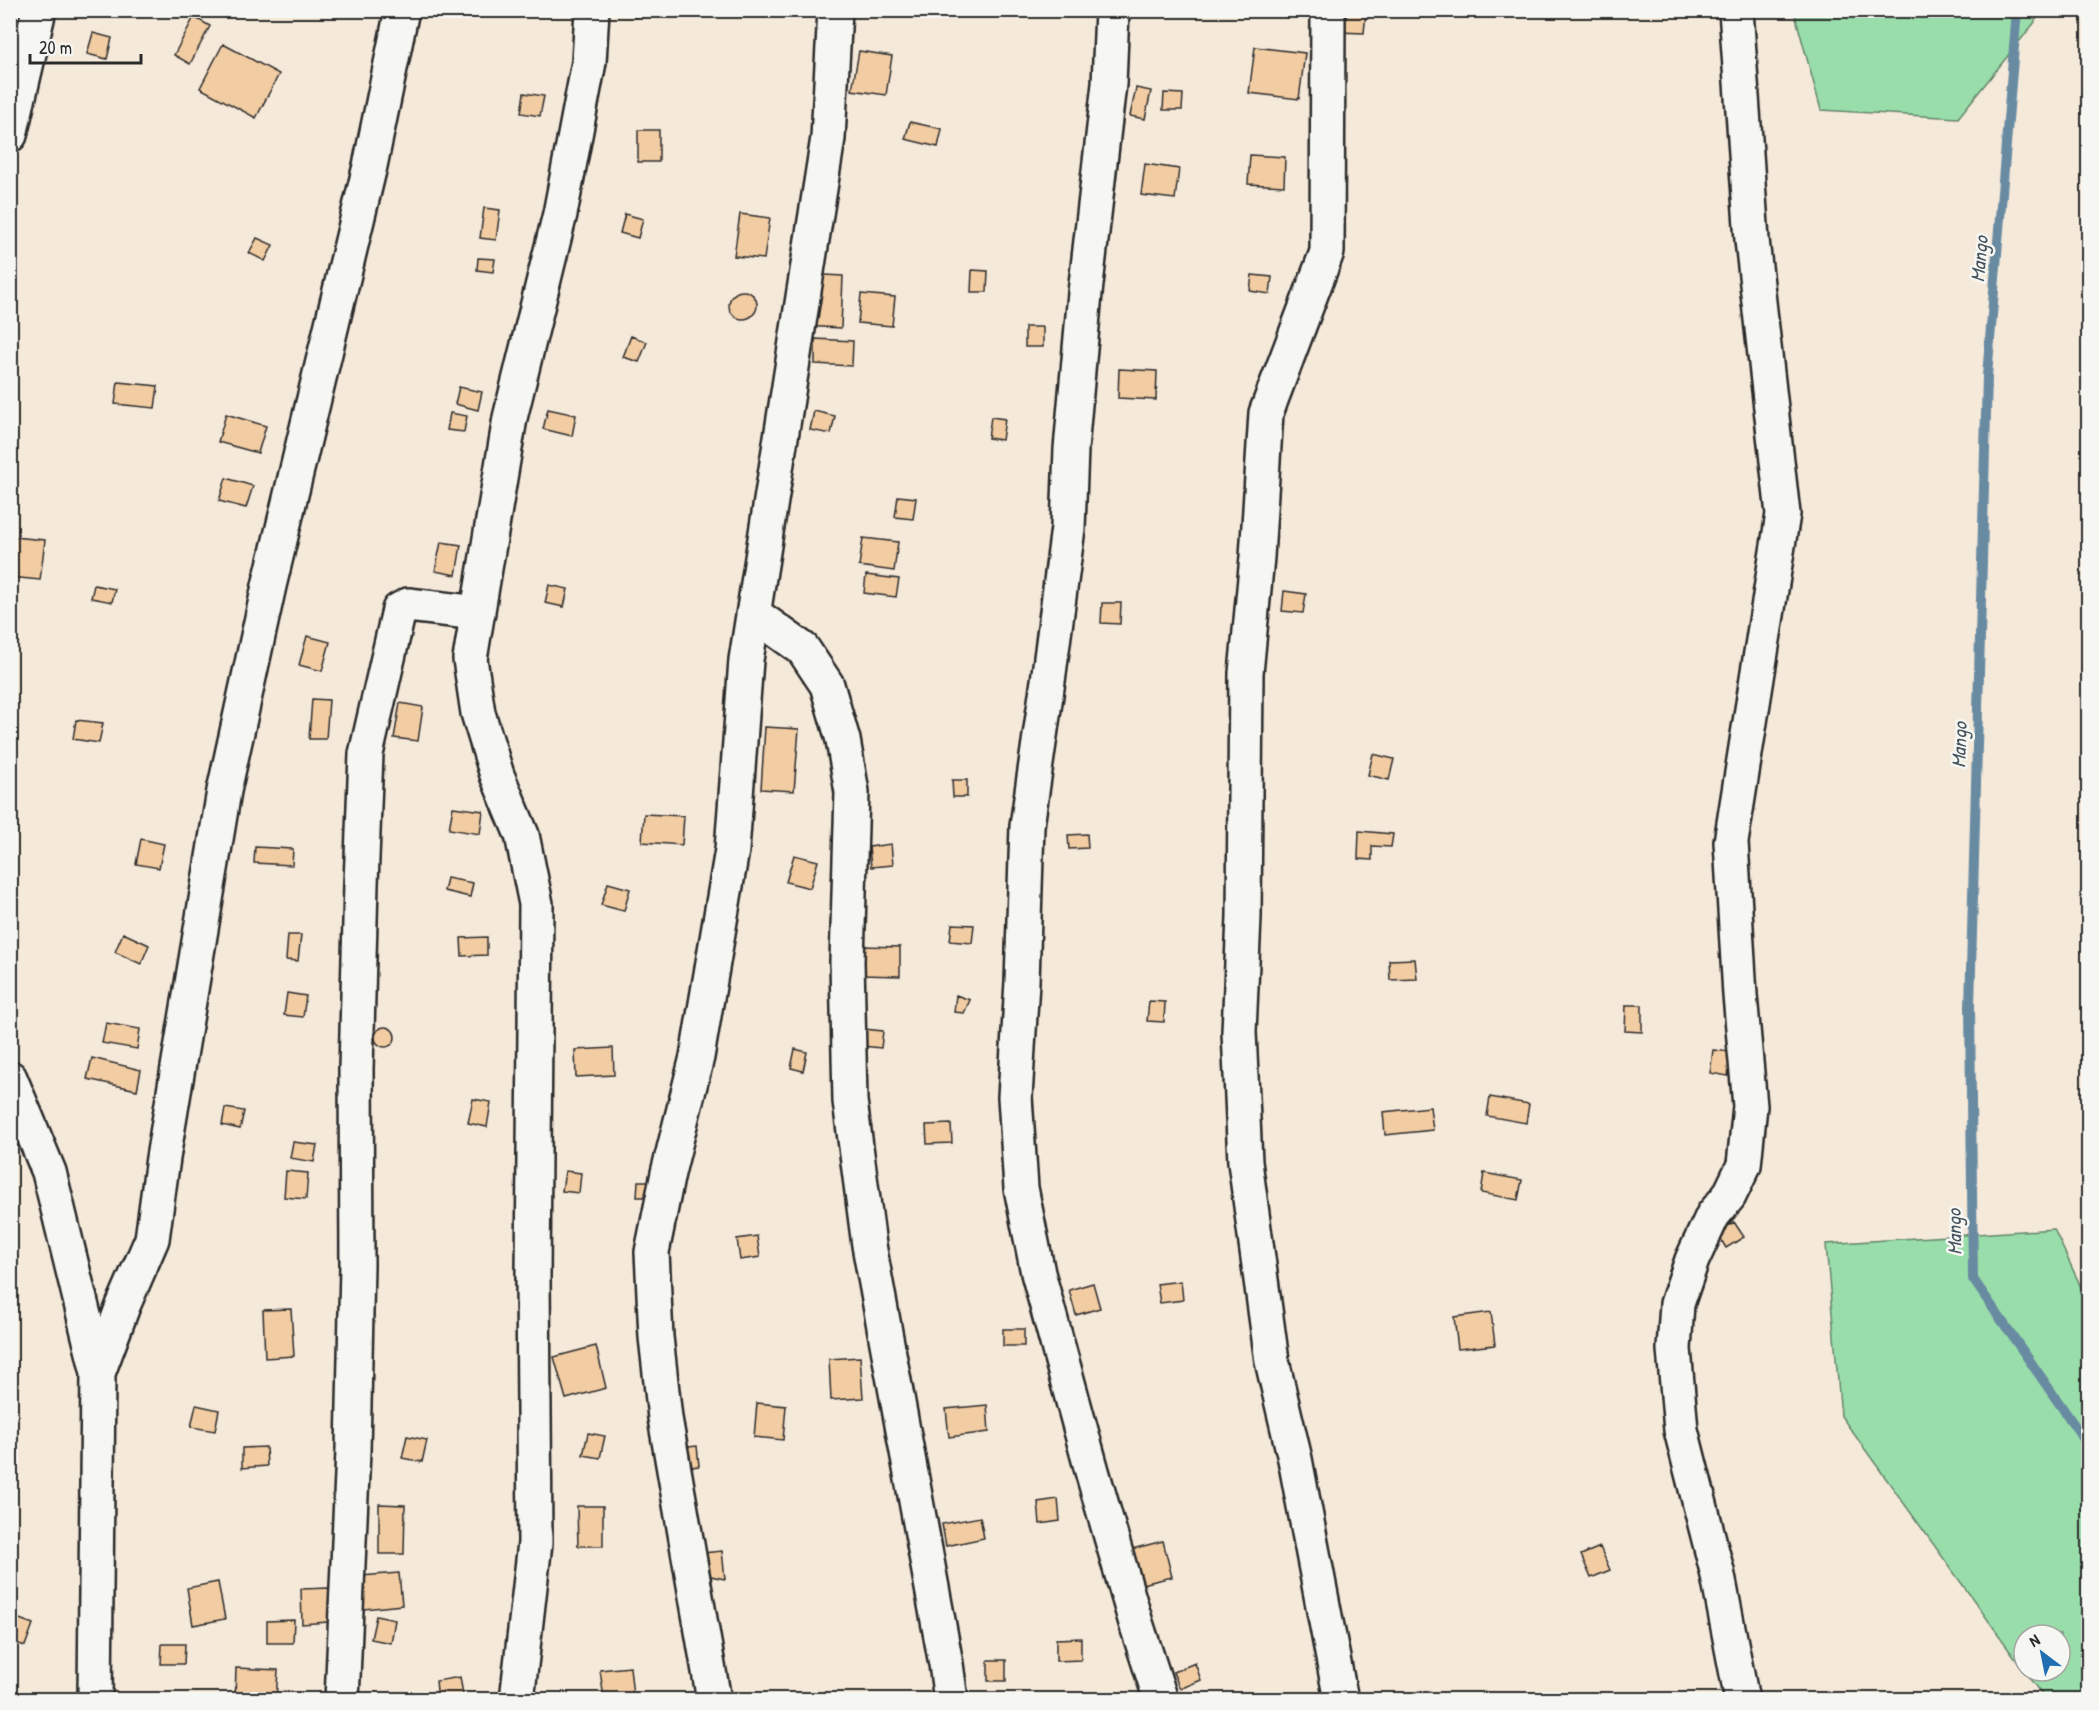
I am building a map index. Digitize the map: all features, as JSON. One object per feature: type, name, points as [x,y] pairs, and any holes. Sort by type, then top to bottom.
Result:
[{"type":"street","points":[[10,135],[39,10]]},
{"type":"street","points":[[98,1373],[123,1306],[152,1239],[163,1158],[225,791],[269,586],[370,166],[402,10]]},
{"type":"street","points":[[517,1700],[535,1543],[533,1277],[536,904],[522,835],[497,774],[478,713],[470,659],[510,418],[562,202],[589,62],[592,10]]},
{"type":"street","points":[[714,1700],[665,1418],[656,1337],[652,1252],[668,1173],[697,1057],[732,850],[746,660],[828,138],[834,10]]},
{"type":"street","points":[[1112,10],[1109,84],[1085,293],[1071,449],[1068,528],[1026,826],[1022,982],[1015,1097],[1021,1188],[1038,1273],[1104,1515],[1161,1700]]},
{"type":"street","points":[[1328,10],[1327,252],[1266,412],[1257,557],[1246,673],[1244,917],[1239,1032],[1245,1162],[1272,1361],[1295,1460],[1341,1700]]},
{"type":"street","points":[[1736,10],[1752,240],[1783,514],[1731,842],[1740,995],[1750,1106],[1744,1165],[1729,1196],[1713,1215],[1692,1260],[1677,1304],[1674,1350],[1681,1430],[1717,1571],[1742,1700]]},
{"type":"street","points":[[342,1700],[353,1439],[357,1265],[356,1069],[366,754],[399,610],[408,605],[477,613]]},
{"type":"street","points":[[754,614],[803,649],[827,686],[843,740],[852,792],[847,961],[850,1101],[869,1245],[951,1700]]},
{"type":"street","points":[[10,1078],[49,1172],[98,1373],[95,1700]]},
{"type":"green space","points":[[1794,11],[2034,11],[2035,22],[1958,118],[1821,110]]},
{"type":"green space","points":[[2054,1229],[2088,1302],[2088,1699],[2045,1699],[2033,1683],[2072,1683],[2072,1623],[2012,1623],[2012,1653],[1841,1416],[1826,1244]]},
{"type":"building","points":[[633,10],[673,10],[634,17]]},
{"type":"building","points":[[1338,11],[1366,13],[1364,33],[1337,32]]},
{"type":"building","points":[[194,17],[210,26],[190,64],[174,55]]},
{"type":"building","points":[[93,33],[112,38],[107,59],[87,54]]},
{"type":"building","points":[[223,44],[279,74],[256,118],[200,88]]},
{"type":"building","points":[[1255,47],[1305,53],[1299,99],[1249,93]]},
{"type":"building","points":[[859,51],[892,56],[886,95],[852,90]]},
{"type":"building","points":[[1136,88],[1151,91],[1145,119],[1130,116]]},
{"type":"building","points":[[524,93],[544,96],[540,116],[521,113]]},
{"type":"building","points":[[1164,93],[1183,94],[1182,110],[1163,110]]},
{"type":"building","points":[[910,122],[942,129],[938,147],[905,139]]},
{"type":"building","points":[[638,130],[659,130],[659,162],[638,162]]},
{"type":"building","points":[[1250,155],[1285,157],[1284,186],[1248,184]]},
{"type":"building","points":[[1145,164],[1179,169],[1175,199],[1141,195]]},
{"type":"building","points":[[484,208],[500,210],[496,240],[480,238]]},
{"type":"building","points":[[625,214],[643,219],[638,238],[620,233]]},
{"type":"building","points":[[740,214],[770,218],[764,259],[734,256]]},
{"type":"building","points":[[257,238],[273,245],[265,261],[249,253]]},
{"type":"building","points":[[478,258],[495,259],[493,272],[477,270]]},
{"type":"building","points":[[972,270],[988,271],[987,292],[971,292]]},
{"type":"building","points":[[805,274],[843,276],[841,328],[802,326]]},
{"type":"building","points":[[1252,275],[1272,277],[1270,294],[1250,291]]},
{"type":"building","points":[[743,291],[753,295],[757,305],[753,315],[743,319],[733,315],[729,305],[733,295]]},
{"type":"building","points":[[861,294],[895,297],[892,326],[858,323]]},
{"type":"building","points":[[1025,327],[1043,327],[1043,347],[1025,347]]},
{"type":"building","points":[[631,336],[647,342],[639,362],[623,357]]},
{"type":"building","points":[[815,339],[853,341],[852,366],[815,364]]},
{"type":"building","points":[[1119,369],[1157,371],[1156,400],[1118,398]]},
{"type":"building","points":[[118,382],[158,386],[155,408],[115,404]]},
{"type":"building","points":[[459,387],[482,392],[478,410],[455,404]]},
{"type":"building","points":[[548,409],[576,415],[572,436],[543,429]]},
{"type":"building","points":[[814,411],[835,416],[831,434],[810,430]]},
{"type":"building","points":[[450,413],[467,416],[464,432],[447,430]]},
{"type":"building","points":[[226,414],[266,426],[258,453],[218,442]]},
{"type":"building","points":[[991,417],[1005,419],[1002,440],[988,438]]},
{"type":"building","points":[[226,478],[253,486],[246,508],[219,501]]},
{"type":"building","points":[[898,496],[916,498],[913,519],[895,517]]},
{"type":"building","points":[[13,537],[45,540],[40,580],[10,577]]},
{"type":"building","points":[[863,538],[898,542],[894,571],[859,566]]},
{"type":"building","points":[[441,542],[461,545],[456,575],[435,571]]},
{"type":"building","points":[[866,575],[899,579],[896,597],[864,593]]},
{"type":"building","points":[[94,585],[115,589],[112,602],[91,598]]},
{"type":"building","points":[[549,585],[568,589],[564,607],[545,603]]},
{"type":"building","points":[[1284,591],[1306,594],[1303,613],[1282,611]]},
{"type":"building","points":[[1102,603],[1121,603],[1120,624],[1101,623]]},
{"type":"building","points":[[307,636],[330,642],[322,671],[299,665]]},
{"type":"building","points":[[312,699],[329,700],[326,739],[309,739]]},
{"type":"building","points":[[400,703],[423,707],[418,741],[394,738]]},
{"type":"building","points":[[76,720],[103,723],[99,743],[73,739]]},
{"type":"building","points":[[765,727],[799,729],[794,791],[761,789]]},
{"type":"building","points":[[1373,754],[1394,759],[1389,780],[1368,775]]},
{"type":"building","points":[[952,780],[967,780],[967,797],[953,797]]},
{"type":"building","points":[[453,807],[483,811],[480,834],[449,829]]},
{"type":"building","points":[[644,814],[684,816],[682,845],[642,842]]},
{"type":"building","points":[[1359,831],[1393,834],[1391,847],[1372,846],[1372,860],[1358,859]]},
{"type":"building","points":[[1087,834],[1088,848],[1069,849],[1068,835]]},
{"type":"building","points":[[141,839],[164,844],[159,868],[136,864]]},
{"type":"building","points":[[891,844],[893,865],[871,867],[869,847]]},
{"type":"building","points":[[255,847],[293,849],[292,865],[254,863]]},
{"type":"building","points":[[794,855],[818,861],[810,888],[786,882]]},
{"type":"building","points":[[447,878],[473,883],[470,897],[444,891]]},
{"type":"building","points":[[608,883],[630,889],[624,911],[601,905]]},
{"type":"building","points":[[952,924],[974,925],[972,943],[950,941]]},
{"type":"building","points":[[123,933],[149,945],[141,964],[115,952]]},
{"type":"building","points":[[288,935],[301,935],[298,961],[286,960]]},
{"type":"building","points":[[487,937],[487,955],[462,956],[461,938]]},
{"type":"building","points":[[861,946],[900,947],[900,976],[860,975]]},
{"type":"building","points":[[1415,959],[1417,979],[1390,980],[1389,960]]},
{"type":"building","points":[[287,993],[306,996],[303,1017],[284,1015]]},
{"type":"building","points":[[956,995],[970,1000],[964,1013],[954,1012]]},
{"type":"building","points":[[1149,1001],[1165,1002],[1164,1022],[1147,1021]]},
{"type":"building","points":[[1626,1005],[1642,1005],[1642,1032],[1625,1031]]},
{"type":"building","points":[[106,1023],[140,1029],[137,1049],[102,1043]]},
{"type":"building","points":[[385,1027],[392,1030],[395,1037],[392,1044],[385,1047],[378,1044],[375,1037],[378,1030]]},
{"type":"building","points":[[864,1029],[883,1031],[881,1048],[862,1046]]},
{"type":"building","points":[[613,1048],[614,1075],[576,1077],[575,1050]]},
{"type":"building","points":[[795,1049],[807,1052],[803,1071],[791,1068]]},
{"type":"building","points":[[1713,1050],[1732,1052],[1728,1076],[1710,1073]]},
{"type":"building","points":[[92,1058],[141,1070],[137,1090],[87,1079]]},
{"type":"building","points":[[1490,1097],[1529,1104],[1526,1123],[1487,1116]]},
{"type":"building","points":[[473,1099],[491,1102],[487,1127],[468,1123]]},
{"type":"building","points":[[1430,1107],[1433,1130],[1385,1135],[1383,1112]]},
{"type":"building","points":[[225,1108],[244,1111],[240,1129],[222,1125]]},
{"type":"building","points":[[951,1124],[952,1143],[927,1144],[926,1125]]},
{"type":"building","points":[[293,1142],[317,1145],[314,1162],[290,1158]]},
{"type":"building","points":[[286,1171],[308,1173],[306,1199],[284,1197]]},
{"type":"building","points":[[565,1171],[581,1173],[579,1193],[562,1191]]},
{"type":"building","points":[[1484,1173],[1522,1180],[1518,1200],[1481,1193]]},
{"type":"building","points":[[638,1181],[655,1181],[655,1197],[637,1197]]},
{"type":"building","points":[[1734,1222],[1744,1237],[1726,1248],[1717,1233]]},
{"type":"building","points":[[757,1236],[760,1257],[740,1260],[737,1239]]},
{"type":"building","points":[[1181,1281],[1183,1300],[1160,1303],[1157,1284]]},
{"type":"building","points":[[1093,1283],[1100,1308],[1076,1315],[1069,1290]]},
{"type":"building","points":[[291,1309],[294,1356],[265,1358],[263,1310]]},
{"type":"building","points":[[1491,1312],[1495,1345],[1458,1349],[1454,1317]]},
{"type":"building","points":[[1003,1329],[1024,1329],[1024,1346],[1003,1346]]},
{"type":"building","points":[[596,1346],[606,1388],[566,1399],[554,1357]]},
{"type":"building","points":[[860,1357],[863,1398],[831,1400],[829,1359]]},
{"type":"building","points":[[757,1403],[786,1406],[783,1440],[754,1437]]},
{"type":"building","points":[[196,1405],[219,1410],[215,1431],[191,1427]]},
{"type":"building","points":[[987,1405],[989,1432],[949,1437],[946,1409]]},
{"type":"building","points":[[588,1433],[605,1436],[600,1458],[583,1455]]},
{"type":"building","points":[[407,1436],[427,1440],[422,1462],[402,1458]]},
{"type":"building","points":[[697,1446],[699,1466],[683,1468],[680,1448]]},
{"type":"building","points":[[266,1447],[267,1466],[242,1468],[242,1448]]},
{"type":"building","points":[[1058,1499],[1060,1521],[1040,1524],[1038,1502]]},
{"type":"building","points":[[379,1504],[405,1505],[404,1554],[379,1554]]},
{"type":"building","points":[[577,1506],[603,1506],[603,1546],[578,1546]]},
{"type":"building","points":[[980,1517],[984,1538],[946,1546],[942,1524]]},
{"type":"building","points":[[1163,1541],[1172,1577],[1142,1584],[1132,1549]]},
{"type":"building","points":[[1600,1547],[1610,1570],[1591,1578],[1581,1555]]},
{"type":"building","points":[[722,1551],[725,1579],[706,1575],[703,1553]]},
{"type":"building","points":[[399,1573],[402,1605],[364,1609],[361,1576]]},
{"type":"building","points":[[218,1582],[225,1619],[193,1625],[187,1588]]},
{"type":"building","points":[[329,1588],[328,1622],[302,1624],[301,1589]]},
{"type":"building","points":[[376,1616],[395,1620],[391,1643],[371,1639]]},
{"type":"building","points":[[14,1617],[33,1624],[25,1646],[10,1641],[10,1628]]},
{"type":"building","points":[[294,1620],[293,1643],[267,1643],[267,1621]]},
{"type":"building","points":[[1081,1638],[1081,1660],[1056,1661],[1056,1639]]},
{"type":"building","points":[[162,1644],[185,1644],[184,1664],[161,1664]]},
{"type":"building","points":[[988,1660],[1006,1660],[1006,1681],[988,1681]]},
{"type":"building","points":[[1195,1663],[1201,1680],[1180,1689],[1173,1672]]},
{"type":"building","points":[[630,1667],[633,1696],[604,1699],[600,1670]]},
{"type":"building","points":[[236,1668],[278,1670],[276,1700],[235,1700]]},
{"type":"building","points":[[460,1677],[464,1700],[438,1700],[436,1681]]},
{"type":"waterway","name":"Mango","points":[[2017,10],[1987,376],[1970,1007],[1973,1279],[2088,1445]]}]
